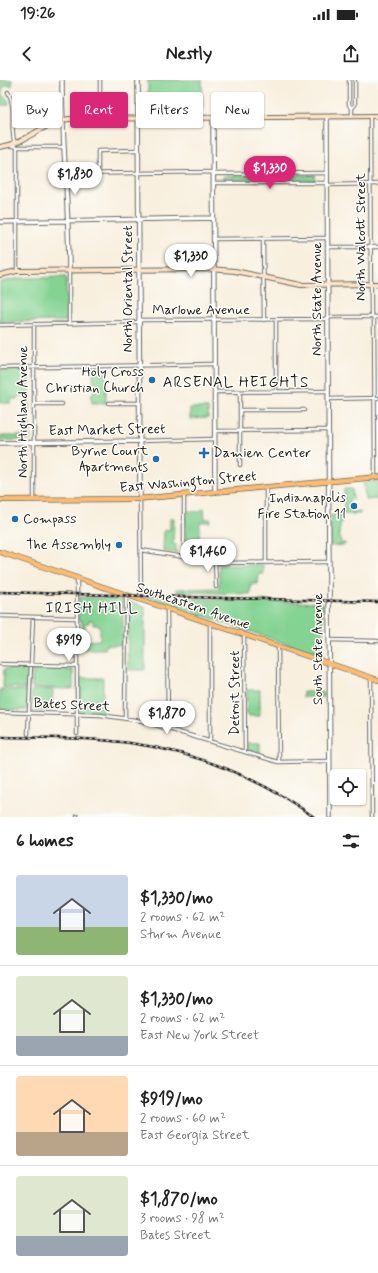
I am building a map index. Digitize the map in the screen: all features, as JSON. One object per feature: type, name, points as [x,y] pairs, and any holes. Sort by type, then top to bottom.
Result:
[{"type":"main road","points":[[264,118],[378,116]]},
{"type":"main road","points":[[0,147],[14,145],[44,127],[63,120],[70,120]]},
{"type":"main road","points":[[0,275],[17,271],[69,272],[214,270],[235,271],[296,284],[378,284]]},
{"type":"main road","name":"East Washington Street","points":[[0,500],[140,498],[376,477]]},
{"type":"main road","name":"Southeastern Avenue","points":[[0,552],[378,680]]},
{"type":"street","points":[[62,80],[63,146],[69,220],[69,323]]},
{"type":"street","points":[[100,80],[100,92]]},
{"type":"street","name":"North Oriental Street","points":[[138,80],[138,92]]},
{"type":"street","points":[[350,80],[349,105],[352,108],[352,116]]},
{"type":"street","points":[[352,108],[355,105],[355,80]]},
{"type":"street","points":[[8,92],[13,100],[12,134],[14,145],[17,222],[17,271]]},
{"type":"street","name":"North Walcott Street","points":[[370,116],[370,247],[372,317],[374,319],[376,477]]},
{"type":"street","name":"North State Avenue","points":[[327,117],[328,481]]},
{"type":"street","name":"North Oriental Street","points":[[138,128],[140,498]]},
{"type":"street","points":[[213,128],[215,492]]},
{"type":"street","points":[[22,140],[26,147]]},
{"type":"street","points":[[14,145],[26,147],[63,146]]},
{"type":"street","points":[[98,174],[98,151],[138,150]]},
{"type":"street","points":[[65,174],[327,173]]},
{"type":"street","points":[[213,183],[378,184]]},
{"type":"street","points":[[0,222],[213,218]]},
{"type":"street","points":[[214,239],[327,238]]},
{"type":"street","points":[[263,239],[264,320]]},
{"type":"street","points":[[327,248],[378,247]]},
{"type":"street","name":"Marlowe Avenue","points":[[0,325],[378,317]]},
{"type":"street","points":[[276,320],[276,391]]},
{"type":"street","name":"North Highland Avenue","points":[[34,324],[34,500]]},
{"type":"street","points":[[0,368],[214,364]]},
{"type":"street","points":[[214,392],[328,391]]},
{"type":"street","points":[[240,392],[240,465]]},
{"type":"street","points":[[328,399],[378,398]]},
{"type":"street","points":[[109,403],[139,403]]},
{"type":"street","points":[[34,404],[62,404]]},
{"type":"street","points":[[240,410],[304,410]]},
{"type":"street","points":[[214,431],[328,430]]},
{"type":"street","name":"East Market Street","points":[[0,443],[214,439]]},
{"type":"street","name":"South State Avenue","points":[[328,481],[330,817]]},
{"type":"street","points":[[266,487],[266,563]]},
{"type":"street","points":[[184,494],[184,556]]},
{"type":"street","points":[[138,599],[141,591],[142,550],[140,498]]},
{"type":"street","points":[[142,550],[216,562],[328,562]]},
{"type":"street","points":[[215,558],[216,587]]},
{"type":"street","points":[[77,578],[77,734]]},
{"type":"street","points":[[125,719],[126,595]]},
{"type":"street","points":[[167,609],[168,728]]},
{"type":"street","points":[[0,616],[76,618]]},
{"type":"street","points":[[28,734],[33,617]]},
{"type":"street","points":[[210,623],[210,741]]},
{"type":"street","name":"Detroit Street","points":[[244,635],[245,752]]},
{"type":"street","points":[[329,640],[378,641]]},
{"type":"street","points":[[278,646],[278,762]]},
{"type":"street","points":[[0,664],[77,666]]},
{"type":"street","points":[[371,678],[372,817]]},
{"type":"street","name":"Bates Street","points":[[0,712],[77,715],[145,721],[278,762],[330,761]]},
{"type":"green space","points":[[0,80],[12,80],[12,86],[6,85],[2,90],[2,95],[8,100],[9,105],[0,105]]},
{"type":"green space","points":[[148,80],[202,80],[202,92],[148,92]]},
{"type":"green space","points":[[273,175],[315,175],[315,181],[273,181]]},
{"type":"green space","points":[[223,176],[266,176],[268,178],[267,181],[223,181]]},
{"type":"green space","points":[[66,277],[67,321],[0,322],[0,282],[21,278]]},
{"type":"green space","points":[[0,370],[29,370],[30,440],[0,440],[0,436],[28,436],[27,397],[17,397],[17,399],[11,399],[11,403],[0,403]]},
{"type":"green space","points":[[106,370],[106,403],[92,403],[91,395],[94,394],[93,371]]},
{"type":"green space","points":[[190,408],[208,408],[208,418],[190,419]]},
{"type":"green space","points":[[378,481],[378,499],[366,500],[363,483]]},
{"type":"green space","points":[[344,489],[352,489],[353,499],[349,499],[351,512],[360,511],[360,514],[344,514]]},
{"type":"green space","points":[[204,508],[205,519],[211,519],[210,522],[200,522],[199,553],[209,554],[211,558],[186,554],[185,511],[199,512]]},
{"type":"green space","points":[[341,514],[342,521],[339,533],[341,543],[345,543],[345,545],[332,546],[330,545],[331,515]]},
{"type":"green space","points":[[170,518],[174,518],[173,544],[176,545],[176,553],[163,551],[164,530],[170,530]]},
{"type":"green space","points":[[219,565],[263,565],[263,574],[259,574],[258,584],[251,584],[250,594],[177,592],[177,589],[219,588]]},
{"type":"green space","points":[[79,597],[123,599],[123,645],[105,645],[105,649],[79,649],[79,643],[82,641],[100,640],[100,625],[93,625],[93,620],[89,620],[89,623],[85,623],[85,635],[82,637],[82,621],[78,620]]},
{"type":"green space","points":[[147,597],[323,603],[323,656]]},
{"type":"green space","points":[[127,601],[145,607],[145,670],[128,670]]},
{"type":"green space","points":[[4,669],[29,669],[29,688],[3,687]]},
{"type":"green space","points":[[32,669],[73,670],[73,689],[32,688]]},
{"type":"green space","points":[[79,678],[103,678],[103,714],[79,712]]},
{"type":"green space","points":[[0,689],[28,690],[27,710],[0,710]]},
{"type":"green space","points":[[32,690],[53,690],[52,711],[35,711],[37,704],[31,703]]},
{"type":"green space","points":[[246,690],[260,690],[260,716],[247,716]]},
{"type":"green space","points":[[303,692],[323,692],[323,697],[303,697]]},
{"type":"green space","points":[[247,743],[260,743],[260,754],[247,750]]},
{"type":"railway","points":[[0,592],[378,602]]},
{"type":"railway","points":[[0,737],[65,738],[114,741],[155,747],[179,753],[203,760],[249,779],[272,790],[314,817]]},
{"type":"place","name":"Holy Cross Christian Church","points":[[152,380]]},
{"type":"place","name":"Damien Center","points":[[204,453]]},
{"type":"place","name":"Byrne Court Apartments","points":[[156,459]]},
{"type":"place","name":"Indianapolis Fire Station 11","points":[[354,506]]},
{"type":"place","name":"Compass","points":[[15,519]]},
{"type":"place","name":"The Assembly","points":[[119,545]]},
{"type":"district","name":"ARSENAL HEIGHTS","points":[[236,383]]},
{"type":"district","name":"IRISH HILL","points":[[92,609]]}]
